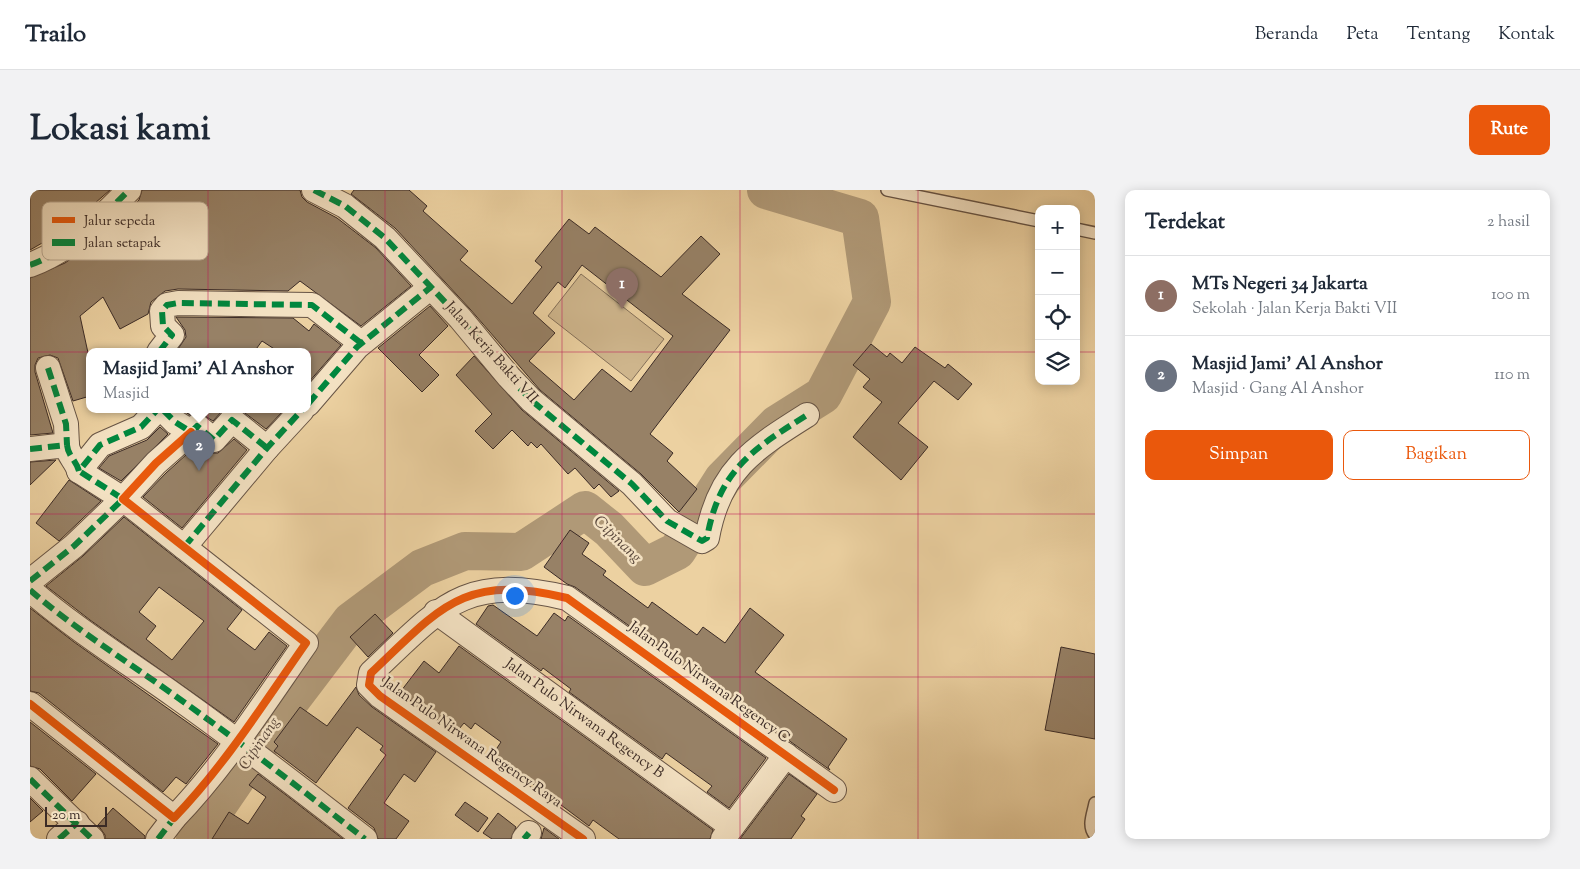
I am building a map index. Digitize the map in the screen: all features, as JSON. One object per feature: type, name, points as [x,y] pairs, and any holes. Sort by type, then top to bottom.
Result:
[{"type":"street","points":[[117,202],[129,190]]},
{"type":"street","name":"Jalan Kerja Bakti VII","points":[[314,190],[345,206],[385,238],[460,318],[530,400],[632,484],[667,521],[702,541],[707,538],[726,484],[745,457],[807,415]]},
{"type":"street","points":[[30,265],[42,260]]},
{"type":"street","points":[[311,401],[362,343],[431,287]]},
{"type":"street","points":[[162,348],[172,335],[163,326],[162,311],[168,305],[178,303],[312,305],[362,343]]},
{"type":"street","points":[[48,368],[66,424],[68,454],[77,463],[79,471],[123,499],[306,643],[240,744],[202,789],[174,818],[158,839]]},
{"type":"street","points":[[79,471],[100,445],[141,427],[153,413]]},
{"type":"street","points":[[166,413],[175,422],[191,432]]},
{"type":"street","points":[[184,547],[267,448],[299,413]]},
{"type":"street","points":[[30,581],[74,546],[123,499],[156,463],[197,426],[214,440],[232,420],[267,448]]},
{"type":"street","points":[[30,449],[67,445]]},
{"type":"street","name":"Jalan Pulo Nirwana Regency Raya","points":[[567,598],[538,591],[489,589],[470,594],[436,612],[371,673],[369,685],[380,696],[583,839]]},
{"type":"street","points":[[30,590],[54,611],[270,765],[365,839]]},
{"type":"street","name":"Jalan Pulo Nirwana Regency C","points":[[567,598],[834,790]]},
{"type":"street","name":"Jalan Pulo Nirwana Regency B","points":[[436,612],[728,833]]},
{"type":"street","points":[[30,704],[174,818]]},
{"type":"street","points":[[728,833],[786,755]]},
{"type":"street","points":[[30,779],[85,831]]},
{"type":"street","points":[[58,839],[85,831]]},
{"type":"lane","points":[[887,190],[1035,220]]},
{"type":"lane","points":[[1080,230],[1095,233]]},
{"type":"lane","points":[[1095,803],[1091,826],[1095,835]]},
{"type":"shaded area","points":[[581,274],[664,339],[631,381],[548,316]]},
{"type":"building","points":[[30,190],[110,190],[96,202],[42,202],[42,243],[30,250]]},
{"type":"building","points":[[142,190],[300,190],[302,197],[307,202],[337,218],[376,248],[411,286],[361,326],[300,281],[288,291],[178,289],[165,291],[151,302],[148,314],[120,329],[103,297],[80,316],[87,348],[86,397],[73,401],[58,358],[50,355],[38,358],[35,372],[53,433],[30,435],[30,278],[69,260],[208,260],[208,202],[137,202]]},
{"type":"building","points":[[354,190],[409,190],[427,206],[423,211],[468,251],[460,260],[512,304],[542,267],[535,261],[569,219],[589,234],[595,227],[661,277],[701,236],[720,254],[682,294],[730,330],[650,434],[673,453],[667,461],[697,489],[679,512],[641,474],[540,390],[470,309],[395,228],[351,194]],"holes":[[[582,265],[673,336],[631,392],[602,369],[574,400],[529,361],[555,333],[533,313],[558,282],[565,288]]]},
{"type":"building","points":[[430,306],[448,326],[419,355],[439,375],[422,392],[378,348]]},
{"type":"building","points":[[176,317],[293,318],[309,331],[314,324],[341,345],[311,380],[311,348],[273,348],[262,341],[257,348],[179,348],[186,337],[185,330]]},
{"type":"building","points":[[871,344],[887,357],[890,353],[902,363],[915,347],[945,368],[948,364],[972,384],[958,400],[934,381],[898,423],[928,447],[901,480],[853,437],[882,402],[863,387],[870,379],[853,365]]},
{"type":"building","points":[[474,356],[522,410],[619,491],[611,497],[599,484],[594,489],[575,468],[568,474],[541,444],[537,448],[531,442],[528,446],[512,430],[493,449],[475,431],[492,414],[456,375]]},
{"type":"building","points":[[200,413],[220,413],[213,421]]},
{"type":"building","points":[[245,413],[281,413],[266,429]]},
{"type":"building","points":[[160,427],[168,434],[121,481],[99,468],[109,456],[147,440]]},
{"type":"building","points":[[234,439],[247,450],[182,528],[143,497],[198,444],[211,453],[218,453]]},
{"type":"building","points":[[56,460],[30,485],[30,462]]},
{"type":"building","points":[[69,480],[101,501],[59,541],[36,523]]},
{"type":"building","points":[[124,517],[242,610],[227,629],[255,650],[269,632],[287,646],[234,722],[90,620],[46,586],[83,556]],"holes":[[[159,587],[204,621],[172,660],[146,639],[156,626],[139,612]]]},
{"type":"building","points":[[570,530],[589,543],[582,554],[606,571],[603,575],[648,608],[652,602],[697,635],[703,627],[725,643],[750,608],[784,635],[755,672],[847,739],[828,767],[830,770],[575,587],[567,584],[544,567]]},
{"type":"building","points":[[493,605],[537,636],[554,613],[565,621],[568,616],[766,758],[729,808],[707,792],[712,786],[666,753],[662,759],[569,692],[571,689],[543,668],[541,671],[476,624],[488,606]]},
{"type":"building","points":[[30,608],[74,642],[218,744],[186,784],[176,777],[163,792],[39,693],[30,691]]},
{"type":"building","points":[[375,614],[393,633],[368,657],[350,637]]},
{"type":"building","points":[[459,646],[713,830],[710,839],[619,839],[593,820],[589,826],[493,754],[501,742],[475,723],[471,729],[464,723],[459,729],[455,726],[452,730],[411,701],[401,691],[424,661],[439,673]]},
{"type":"building","points":[[1061,647],[1095,654],[1095,739],[1045,730]]},
{"type":"building","points":[[356,687],[359,695],[372,707],[436,752],[415,782],[404,774],[384,803],[409,821],[396,839],[378,839],[374,828],[348,808],[386,755],[380,750],[383,746],[357,727],[316,783],[274,751],[278,746],[274,742],[300,707],[327,726]]},
{"type":"building","points":[[30,722],[96,774],[72,801],[40,769],[30,766]]},
{"type":"building","points":[[258,774],[343,839],[212,839],[229,812],[248,824],[266,797],[249,785]]},
{"type":"building","points":[[789,774],[817,794],[801,816],[805,819],[791,839],[740,839]]},
{"type":"building","points":[[30,798],[43,811],[30,822]]},
{"type":"building","points":[[465,802],[488,818],[478,832],[455,815]]},
{"type":"building","points":[[113,808],[145,836],[145,839],[105,839],[105,835],[98,825]]},
{"type":"building","points":[[498,813],[516,827],[511,839],[492,839],[483,833]]},
{"type":"building","points":[[544,828],[559,839],[541,839]]},
{"type":"waterway","name":"Cipinang","points":[[195,839],[282,712],[351,621],[422,568],[465,551],[521,552],[585,510],[609,529],[645,567],[677,551],[723,479],[777,424],[823,395],[872,302],[860,218],[766,190]]},
{"type":"marked path","points":[[117,202],[129,190]]},
{"type":"marked path","points":[[314,190],[345,206],[385,238],[460,318],[509,377],[531,400],[632,484],[667,521],[702,541],[707,538],[720,495],[741,464],[770,439],[807,415]]},
{"type":"marked path","points":[[30,265],[42,260]]},
{"type":"marked path","points":[[311,401],[357,347],[431,287]]},
{"type":"marked path","points":[[162,348],[172,335],[163,326],[162,311],[167,305],[178,303],[312,305],[361,343]]},
{"type":"marked path","points":[[48,368],[66,424],[67,445]]},
{"type":"marked path","points":[[30,449],[67,445],[79,471],[100,445],[141,427],[154,413]]},
{"type":"marked path","points":[[166,413],[175,422],[191,432],[197,426],[214,440],[232,420],[267,448]]},
{"type":"marked path","points":[[184,547],[267,448],[299,413]]},
{"type":"marked path","points":[[30,581],[74,546],[123,499],[79,471]]},
{"type":"marked path","points":[[30,590],[82,631],[222,730],[365,839]]},
{"type":"marked path","points":[[30,779],[92,839]]},
{"type":"marked path","points":[[158,839],[174,818]]},
{"type":"marked path","points":[[59,839],[77,823]]},
{"type":"marked path","points":[[524,839],[529,833]]},
{"type":"cycle path","points":[[30,704],[174,818],[193,798],[227,755],[306,643],[123,499],[156,463],[191,432]]},
{"type":"cycle path","points":[[583,839],[380,696],[369,685],[371,673],[417,630],[457,601],[478,593],[503,590],[532,591],[567,598],[834,790]]},
{"type":"place","name":"MTs Negeri 34 Jakarta","points":[[622,309]]},
{"type":"place","name":"Masjid Jami' Al Anshor","points":[[199,471]]}]
